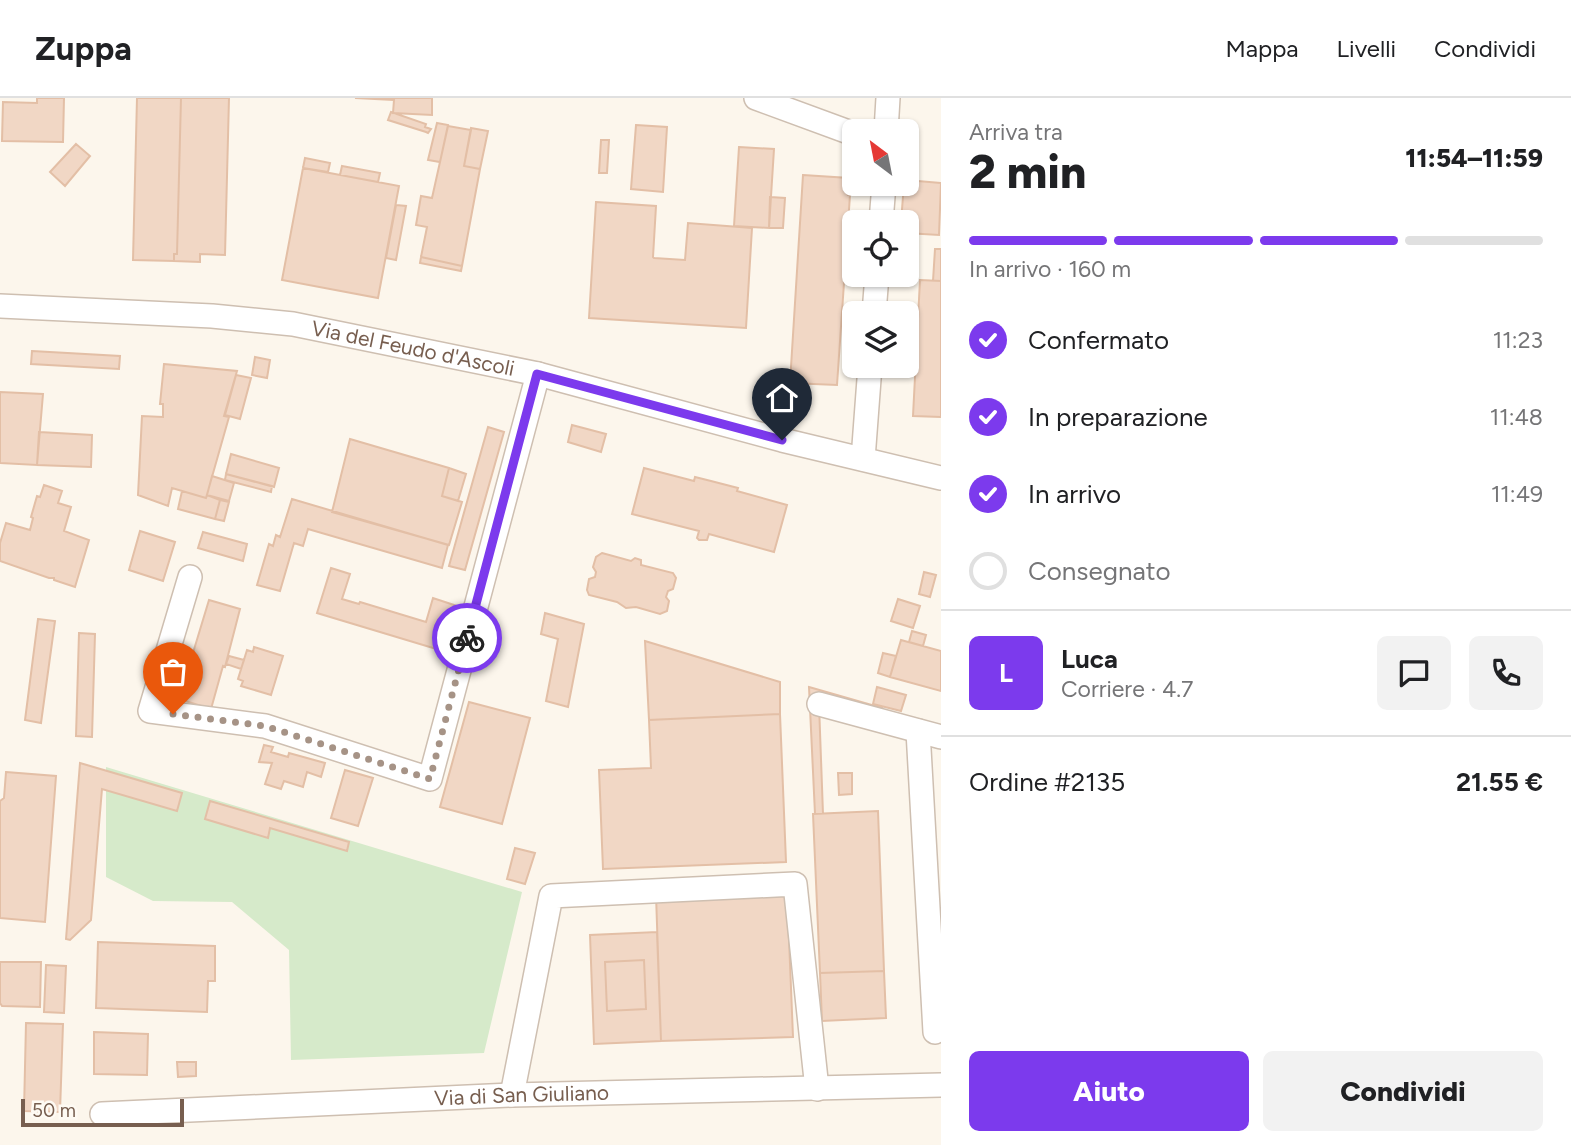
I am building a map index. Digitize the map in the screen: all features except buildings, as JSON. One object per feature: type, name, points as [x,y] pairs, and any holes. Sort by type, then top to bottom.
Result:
[{"type":"street","points":[[757,98],[842,130]]},
{"type":"street","points":[[887,119],[888,98]]},
{"type":"street","name":"Via del Feudo d'Ascoli","points":[[0,306],[212,316],[293,324],[537,374],[941,478]]},
{"type":"street","points":[[190,576],[150,711],[265,726],[430,779],[537,374]]},
{"type":"street","points":[[863,459],[869,378]]},
{"type":"street","points":[[820,704],[941,737]]},
{"type":"street","points":[[918,731],[935,1032]]},
{"type":"street","points":[[512,1095],[551,896],[794,884],[817,1089]]},
{"type":"street","name":"Via di San Giuliano","points":[[103,1114],[512,1095],[941,1085]]},
{"type":"green space","points":[[106,767],[522,892],[484,1053],[291,1060],[289,950],[232,902],[153,901],[106,877]]},
{"type":"way so far","points":[[173,714],[265,726],[430,779],[467,638]]},
{"type":"route","points":[[467,638],[537,374],[782,440]]}]
